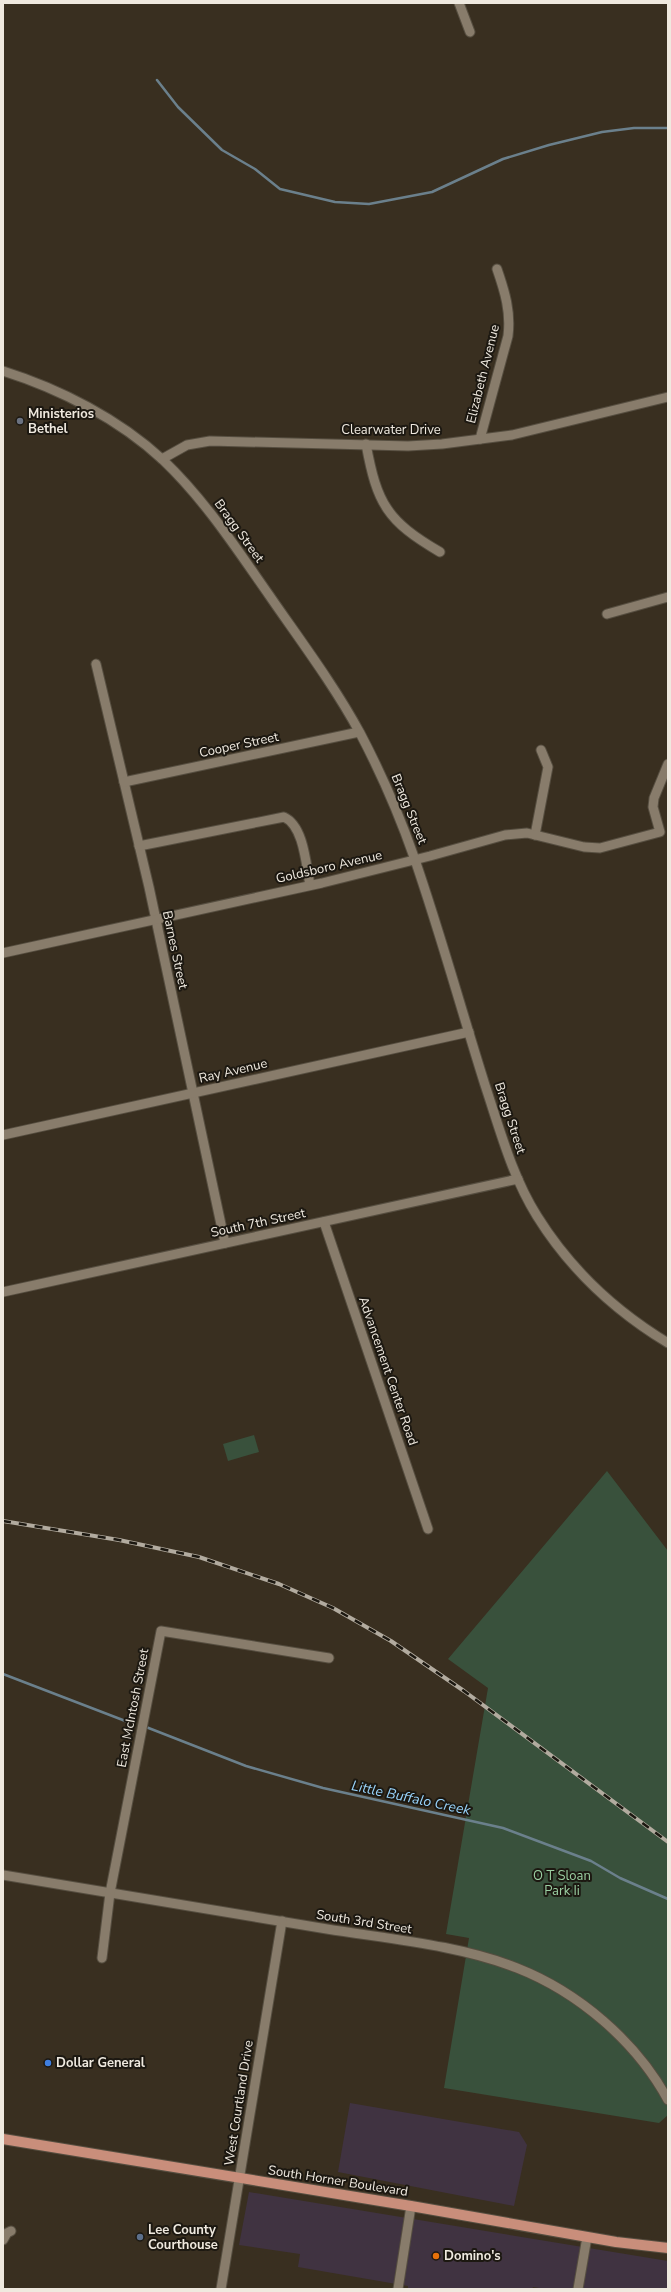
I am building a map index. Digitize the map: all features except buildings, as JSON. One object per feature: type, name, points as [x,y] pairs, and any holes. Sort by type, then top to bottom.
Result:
[{"type":"main road","name":"South Horner Boulevard","points":[[3,2139],[411,2206],[587,2237],[668,2248]]},
{"type":"street","points":[[459,3],[470,32]]},
{"type":"street","name":"Elizabeth Avenue","points":[[480,439],[508,336],[510,319],[507,299],[498,269]]},
{"type":"street","name":"Bragg Street","points":[[3,372],[47,388],[87,407],[141,442],[162,459],[215,518],[312,658],[359,732],[397,810],[415,860],[507,1153],[535,1213],[572,1263],[619,1310],[668,1343]]},
{"type":"street","name":"Clearwater Drive","points":[[162,459],[187,445],[210,441],[408,446],[480,439],[543,428],[668,397]]},
{"type":"street","points":[[366,444],[372,475],[380,498],[395,520],[411,535],[440,552]]},
{"type":"street","points":[[607,614],[668,597]]},
{"type":"street","name":"Barnes Street","points":[[96,664],[140,846],[225,1243]]},
{"type":"street","name":"Cooper Street","points":[[124,782],[359,732]]},
{"type":"street","points":[[536,834],[548,767],[541,750]]},
{"type":"street","name":"Goldsboro Avenue","points":[[3,953],[155,921],[310,885],[415,860],[505,835],[536,834],[584,847],[600,848],[660,832],[653,807],[654,798],[668,764]]},
{"type":"street","points":[[140,846],[284,817],[291,820],[298,832],[310,885]]},
{"type":"street","name":"Ray Avenue","points":[[3,1135],[469,1032]]},
{"type":"street","name":"South 7th Street","points":[[3,1292],[518,1179]]},
{"type":"street","name":"Advancement Center Road","points":[[324,1222],[428,1529]]},
{"type":"street","name":"East McIntosh Street","points":[[102,1958],[110,1893],[161,1631],[329,1658]]},
{"type":"street","name":"South 3rd Street","points":[[3,1875],[473,1954],[504,1963],[535,1976],[573,1998],[604,2022],[646,2065],[668,2100]]},
{"type":"street","name":"West Courtland Drive","points":[[221,2289],[282,1921]]},
{"type":"street","points":[[398,2289],[411,2206]]},
{"type":"street","points":[[3,2240],[7,2233],[11,2232]]},
{"type":"street","points":[[578,2289],[587,2237]]},
{"type":"shaded area","points":[[350,2103],[519,2132],[527,2145],[514,2206],[338,2172]]},
{"type":"shaded area","points":[[249,2192],[668,2261],[668,2289],[546,2289],[533,2287],[532,2289],[408,2289],[408,2286],[298,2267],[300,2254],[239,2245]]},
{"type":"green space","points":[[254,1435],[259,1452],[228,1461],[223,1444]]},
{"type":"green space","name":"O T Sloan Park Ii","points":[[607,1471],[668,1551],[668,2115],[659,2123],[444,2088],[469,1938],[446,1934],[488,1688],[448,1659]]},
{"type":"waterway","points":[[157,80],[178,107],[222,150],[255,169],[280,189],[335,202],[369,204],[432,192],[503,159],[549,145],[602,132],[634,128],[668,128]]},
{"type":"waterway","name":"Little Buffalo Creek","points":[[3,1674],[128,1722]]},
{"type":"waterway","name":"Little Buffalo Creek","points":[[146,1727],[246,1766],[323,1788],[503,1828],[591,1861],[620,1878],[668,1899]]},
{"type":"railway","points":[[3,1521],[119,1540],[199,1557],[279,1584],[333,1608],[391,1641],[464,1691],[668,1842]]},
{"type":"place","name":"Ministerios Bethel","points":[[20,421]]},
{"type":"place","name":"Dollar General","points":[[48,2063]]},
{"type":"place","name":"Lee County Courthouse","points":[[140,2237]]},
{"type":"place","name":"Domino's","points":[[436,2256]]}]
